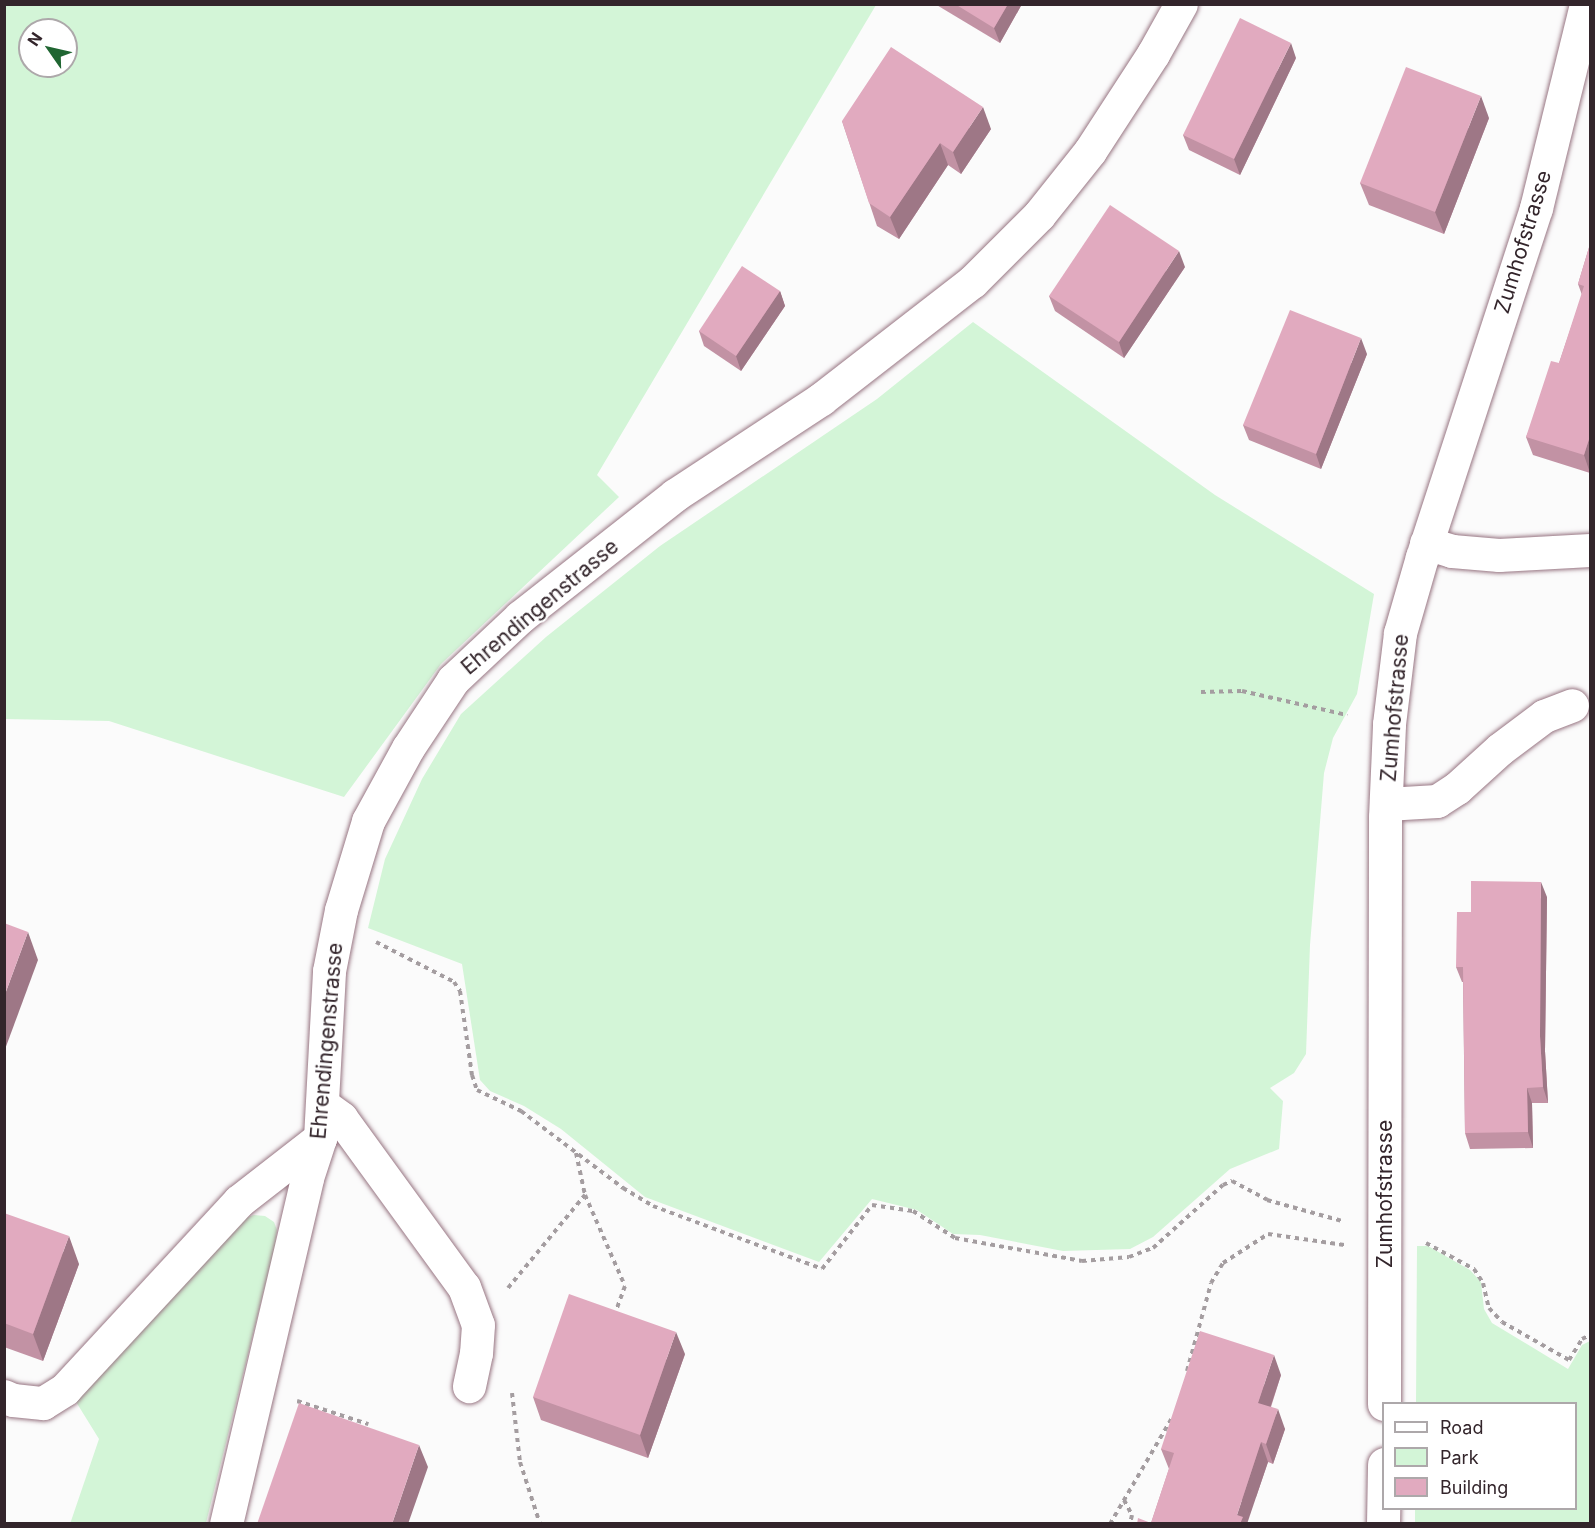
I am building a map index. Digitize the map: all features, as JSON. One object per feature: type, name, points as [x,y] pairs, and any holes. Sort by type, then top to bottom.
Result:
[{"type":"street","name":"Ehrendingenstrasse","points":[[226,1524],[307,1178],[320,1138],[329,971],[341,910],[364,832],[408,748],[453,680],[520,617],[675,495],[821,399],[972,282],[1039,215],[1090,151],[1153,54],[1181,4]]},
{"type":"street","name":"Zumhofstrasse","points":[[1384,1402],[1386,804],[1389,724],[1400,633],[1426,543],[1536,208],[1586,4]]},
{"type":"street","points":[[1426,543],[1452,551],[1499,555],[1590,550]]},
{"type":"street","points":[[1386,804],[1437,801],[1457,788],[1500,749],[1544,716],[1572,705]]},
{"type":"street","points":[[322,1104],[341,1118],[464,1287],[478,1325],[476,1353],[469,1386]]},
{"type":"street","points":[[4,1396],[13,1400],[43,1402],[65,1389],[240,1201],[320,1138]]},
{"type":"path","points":[[1201,692],[1242,691],[1389,724]]},
{"type":"path","points":[[366,937],[454,982],[460,991],[465,1013],[472,1075],[477,1090],[521,1111],[623,1188],[652,1206],[822,1269],[872,1204],[913,1211],[955,1238],[1082,1261],[1129,1257],[1153,1248],[1223,1185],[1232,1181],[1267,1200],[1351,1225]]},
{"type":"path","points":[[576,1153],[585,1195],[625,1286],[617,1308]]},
{"type":"path","points":[[501,1295],[585,1195]]},
{"type":"path","points":[[1184,1379],[1211,1283],[1223,1263],[1268,1234],[1345,1245]]},
{"type":"path","points":[[1420,1241],[1474,1269],[1484,1283],[1489,1308],[1502,1322],[1569,1360],[1582,1339],[1590,1335]]},
{"type":"path","points":[[511,1382],[520,1462],[540,1524]]},
{"type":"path","points":[[286,1397],[368,1424]]},
{"type":"path","points":[[1110,1524],[1174,1413]]},
{"type":"path","points":[[1124,1500],[1132,1515],[1130,1524]]},
{"type":"green space","points":[[5,4],[876,4],[597,475],[619,497],[441,664],[344,797],[109,721],[5,719]]},
{"type":"green space","points":[[973,322],[1215,495],[1374,594],[1357,694],[1333,738],[1324,773],[1310,945],[1306,1054],[1294,1073],[1270,1088],[1283,1101],[1279,1149],[1230,1169],[1153,1237],[1130,1249],[1063,1251],[980,1235],[953,1234],[917,1210],[872,1199],[819,1262],[645,1197],[561,1129],[524,1106],[490,1091],[480,1080],[462,964],[368,928],[385,859],[422,779],[461,714],[546,637],[660,546],[877,399]]},
{"type":"green space","points":[[254,1215],[265,1216],[274,1222],[277,1230],[275,1246],[206,1523],[70,1524],[99,1439],[73,1397],[238,1220]]},
{"type":"green space","points":[[1417,1246],[1428,1246],[1470,1270],[1481,1282],[1484,1309],[1492,1323],[1568,1369],[1582,1345],[1590,1341],[1590,1523],[1415,1523],[1415,1510],[1577,1510],[1577,1402],[1416,1402]]},
{"type":"building","points":[[955,4],[1008,4],[994,28]]},
{"type":"building","points":[[1240,18],[1291,43],[1234,159],[1183,135]]},
{"type":"building","points":[[891,47],[983,107],[953,152],[940,143],[890,217],[869,203],[842,121]]},
{"type":"building","points":[[1406,67],[1481,96],[1435,212],[1360,183]]},
{"type":"building","points":[[1110,205],[1179,251],[1119,342],[1049,296]]},
{"type":"building","points":[[1590,244],[1590,436],[1584,455],[1526,437],[1551,361],[1559,363],[1584,286],[1578,284]]},
{"type":"building","points":[[742,266],[780,291],[736,356],[699,331]]},
{"type":"building","points":[[1290,310],[1361,338],[1316,454],[1243,425]]},
{"type":"building","points":[[1471,881],[1541,882],[1540,1036],[1543,1087],[1527,1088],[1528,1132],[1465,1133],[1463,967],[1456,967],[1457,912],[1471,912]]},
{"type":"building","points":[[4,923],[28,932],[4,997]]},
{"type":"building","points":[[4,1213],[69,1236],[33,1334],[4,1323]]},
{"type":"building","points":[[569,1294],[676,1332],[640,1435],[533,1397]]},
{"type":"building","points":[[1200,1331],[1274,1355],[1258,1403],[1278,1409],[1266,1444],[1261,1442],[1237,1515],[1243,1517],[1240,1524],[1137,1524],[1138,1518],[1151,1523],[1174,1453],[1161,1449]]},
{"type":"building","points":[[299,1403],[419,1445],[392,1524],[257,1524]]}]
